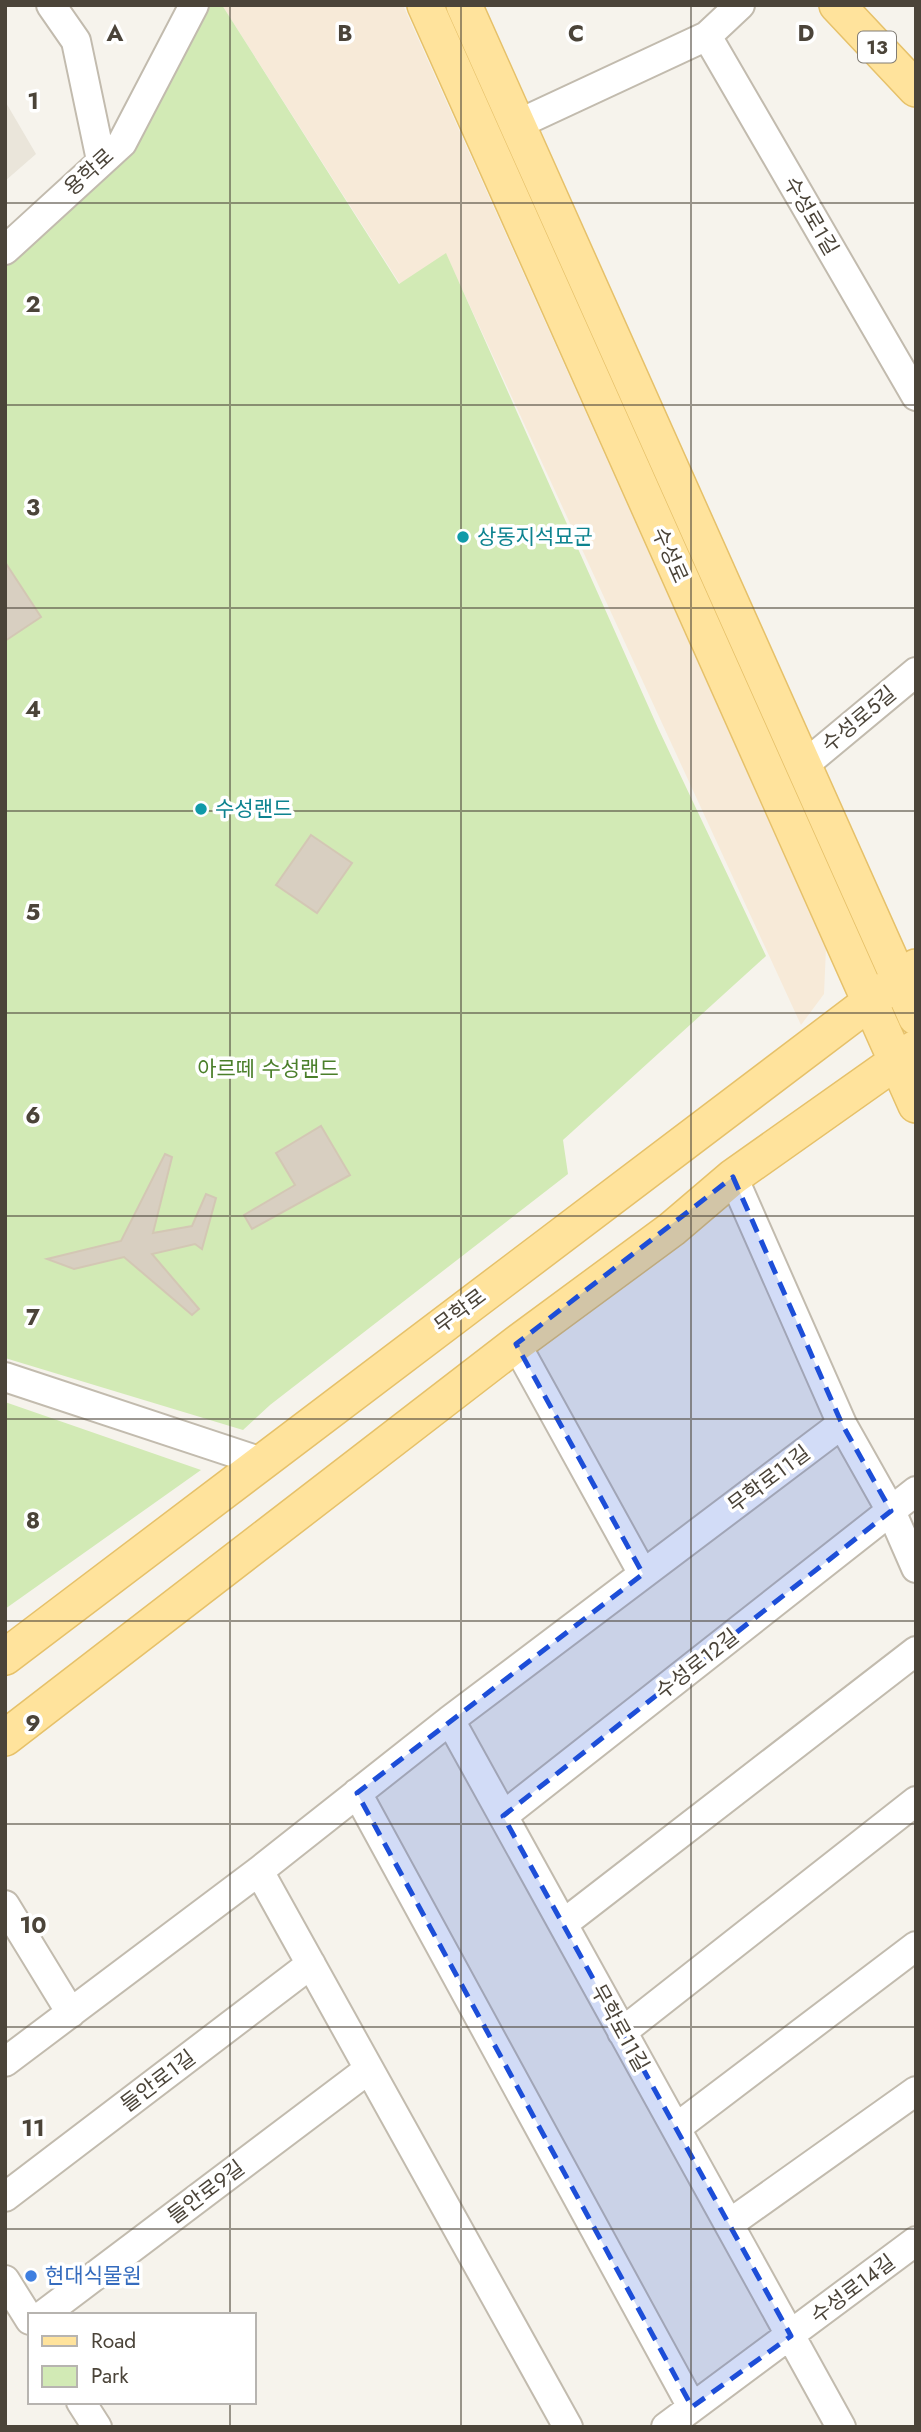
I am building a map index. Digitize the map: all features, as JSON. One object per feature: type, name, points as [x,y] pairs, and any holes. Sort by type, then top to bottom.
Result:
[{"type":"main road","name":"수성로","points":[[425,5],[870,1000],[906,1055],[916,1105]]},
{"type":"main road","name":"수성로","points":[[464,5],[803,766],[907,973],[916,1017]]},
{"type":"main road","name":"13","points":[[837,5],[916,89]]},
{"type":"main road","name":"13","points":[[869,5],[916,56]]},
{"type":"main road","name":"무학로","points":[[5,1657],[907,973]]},
{"type":"main road","points":[[5,1738],[516,1344],[672,1229],[733,1177],[906,1055]]},
{"type":"street","points":[[51,5],[76,41],[101,160]]},
{"type":"street","name":"용학로","points":[[5,250],[122,143],[194,5]]},
{"type":"street","points":[[518,124],[707,36],[740,5]]},
{"type":"street","name":"수성로1길","points":[[707,36],[916,396]]},
{"type":"street","name":"수성로5길","points":[[803,766],[916,672]]},
{"type":"street","points":[[733,1177],[842,1424],[891,1511],[916,1568]]},
{"type":"street","points":[[516,1344],[643,1574]]},
{"type":"street","points":[[5,1377],[262,1462]]},
{"type":"street","name":"무학로11길","points":[[71,2013],[260,1871],[450,1720],[842,1424]]},
{"type":"street","name":"수성로12길","points":[[503,1816],[916,1491]]},
{"type":"street","points":[[563,1924],[916,1651]]},
{"type":"street","name":"무학로11길","points":[[450,1720],[791,2336]]},
{"type":"street","points":[[358,1793],[692,2407]]},
{"type":"street","points":[[622,2032],[916,1801]]},
{"type":"street","points":[[260,1871],[568,2427]]},
{"type":"street","points":[[5,1905],[71,2013],[5,2062]]},
{"type":"street","points":[[676,2128],[916,1946]]},
{"type":"street","name":"들안로1길","points":[[5,2197],[311,1964]]},
{"type":"street","name":"들안로9길","points":[[46,2313],[369,2069]]},
{"type":"street","points":[[729,2224],[916,2091]]},
{"type":"street","name":"수성로14길","points":[[666,2427],[916,2241]]},
{"type":"street","points":[[5,2280],[28,2317]]},
{"type":"street","name":"수성로14길","points":[[791,2336],[841,2427]]},
{"type":"street","points":[[82,2404],[97,2427]]},
{"type":"highlighted area","points":[[733,1177],[842,1424],[891,1511],[503,1816],[791,2336],[692,2407],[357,1793],[643,1574],[516,1344]]},
{"type":"shaded area","points":[[222,5],[403,5],[826,948],[824,994],[801,1025],[446,254],[400,284]]},
{"type":"shaded area","points":[[5,101],[36,154],[5,181]]},
{"type":"green space","name":"아르떼 수성랜드","points":[[194,5],[222,5],[399,284],[446,253],[658,728],[766,956],[563,1140],[568,1174],[270,1405],[243,1430],[5,1358],[5,251],[96,166]]},
{"type":"green space","points":[[5,1402],[201,1470],[5,1609]]},
{"type":"building","points":[[5,562],[41,617],[5,641]]},
{"type":"building","points":[[311,835],[352,863],[317,913],[276,885]]},
{"type":"building","points":[[321,1126],[350,1175],[252,1229],[244,1215],[295,1185],[276,1153]]},
{"type":"building","points":[[165,1154],[172,1157],[153,1233],[192,1226],[206,1194],[216,1198],[202,1249],[195,1244],[152,1254],[199,1309],[192,1315],[124,1257],[74,1269],[47,1259],[121,1241]]},
{"type":"place","name":"상동지석묘군","points":[[463,537]]},
{"type":"place","name":"수성랜드","points":[[201,809]]},
{"type":"place","name":"현대식물원","points":[[31,2276]]}]
